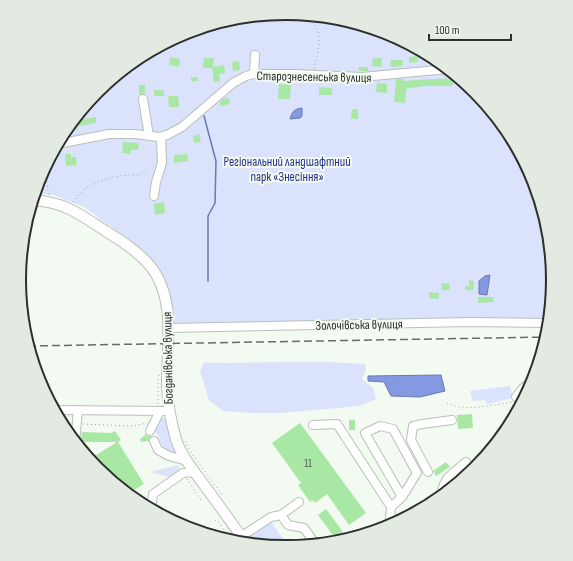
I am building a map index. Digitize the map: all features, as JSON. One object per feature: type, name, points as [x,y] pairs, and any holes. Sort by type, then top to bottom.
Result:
[{"type":"main road","name":"Богданівська вулиця","points":[[39,201],[51,202],[69,208],[133,249],[152,268],[160,283],[166,300],[168,328],[167,389],[164,411],[176,441],[187,461],[190,474],[243,537]]},
{"type":"street","points":[[254,74],[255,55]]},
{"type":"street","name":"Старознесенська вулиця","points":[[66,142],[109,134],[135,134],[161,137],[182,127],[233,83],[246,76],[254,74],[313,75],[350,78],[439,70]]},
{"type":"street","points":[[143,99],[149,136]]},
{"type":"street","points":[[154,196],[156,182],[162,163],[161,137]]},
{"type":"street","name":"Золочівська вулиця","points":[[168,328],[455,322],[544,323]]},
{"type":"street","points":[[516,397],[524,388]]},
{"type":"street","points":[[60,410],[164,411]]},
{"type":"street","points":[[76,433],[78,410]]},
{"type":"street","points":[[150,431],[154,422],[164,411]]},
{"type":"street","points":[[428,472],[411,440],[413,426],[452,420]]},
{"type":"street","points":[[313,425],[337,424],[391,507],[390,519]]},
{"type":"street","points":[[391,507],[402,497],[417,473],[393,429],[380,426],[365,433],[402,497]]},
{"type":"street","points":[[154,441],[158,450],[169,456],[187,461]]},
{"type":"street","points":[[442,489],[447,477],[466,462]]},
{"type":"street","points":[[152,503],[153,494],[183,473],[190,474]]},
{"type":"street","points":[[245,538],[271,517],[281,515],[299,502]]},
{"type":"street","points":[[281,515],[288,525],[304,528],[312,540]]},
{"type":"path","points":[[310,21],[315,24],[318,30],[319,41],[313,75]]},
{"type":"path","points":[[69,208],[71,204],[88,187],[107,179],[128,174],[140,175],[147,169]]},
{"type":"path","points":[[46,180],[51,202]]},
{"type":"path","points":[[447,403],[453,406],[475,407],[514,402],[516,397]]},
{"type":"path","points":[[69,424],[133,426],[154,422]]},
{"type":"path","points":[[183,436],[192,454],[224,498]]},
{"type":"path","points":[[190,474],[201,500]]},
{"type":"path","points":[[215,520],[226,534]]},
{"type":"green space","name":"Регіональний ландшафтний парк «Знесіння»","points":[[286,20],[321,22],[354,29],[402,47],[417,55],[445,74],[471,96],[503,136],[520,165],[527,181],[542,230],[545,246],[547,280],[544,321],[176,327],[172,323],[153,262],[142,249],[84,207],[54,195],[41,194],[61,150],[80,122],[102,96],[128,74],[156,55],[203,34],[252,22]]},
{"type":"green space","points":[[204,362],[326,362],[365,364],[366,369],[362,379],[373,388],[376,399],[360,406],[279,413],[223,411],[209,400],[200,371]]},
{"type":"green space","points":[[510,386],[513,398],[487,404],[485,400],[473,401],[470,391]]},
{"type":"green space","points":[[161,417],[167,420],[177,452],[168,451],[160,441],[155,429]]},
{"type":"green space","points":[[178,465],[182,473],[173,478],[151,472]]},
{"type":"green space","points":[[270,522],[284,541],[252,539],[248,535]]},
{"type":"water","points":[[302,108],[302,116],[300,118],[290,119],[294,111]]},
{"type":"water","points":[[490,275],[487,295],[479,294],[479,281],[485,276]]},
{"type":"water","points":[[441,375],[445,391],[420,397],[391,396],[384,382],[368,381],[368,376]]},
{"type":"building","points":[[417,56],[418,62],[409,63],[409,57]]},
{"type":"building","points":[[170,57],[180,59],[179,67],[169,65]]},
{"type":"building","points":[[204,58],[214,58],[213,67],[224,65],[225,73],[219,74],[220,81],[214,82],[212,68],[203,68]]},
{"type":"building","points":[[373,58],[382,58],[381,67],[372,66]]},
{"type":"building","points":[[390,60],[403,60],[403,66],[391,67]]},
{"type":"building","points":[[239,61],[240,70],[233,71],[232,62]]},
{"type":"building","points":[[359,67],[368,67],[368,71],[359,71]]},
{"type":"building","points":[[191,77],[198,77],[198,81],[191,81]]},
{"type":"building","points":[[450,78],[452,80],[453,86],[423,86],[406,89],[405,103],[394,102],[396,79],[404,79],[403,81]]},
{"type":"building","points":[[377,83],[387,84],[387,93],[376,92]]},
{"type":"building","points":[[279,84],[291,85],[290,99],[278,99]]},
{"type":"building","points":[[139,85],[145,85],[145,94],[139,95]]},
{"type":"building","points":[[319,87],[332,88],[332,95],[319,95]]},
{"type":"building","points":[[154,90],[164,90],[164,96],[154,96]]},
{"type":"building","points":[[168,96],[178,96],[179,107],[169,107]]},
{"type":"building","points":[[229,98],[230,104],[220,106],[220,102],[223,99]]},
{"type":"building","points":[[352,109],[358,109],[358,119],[351,119]]},
{"type":"building","points":[[96,117],[96,123],[78,126],[78,129],[74,130],[82,119]]},
{"type":"building","points":[[199,134],[201,142],[194,143],[193,136]]},
{"type":"building","points":[[123,142],[139,143],[138,150],[131,150],[131,154],[122,153]]},
{"type":"building","points":[[65,154],[71,154],[71,157],[76,157],[77,165],[66,166]]},
{"type":"building","points":[[187,154],[188,161],[174,163],[174,155]]},
{"type":"building","points":[[164,202],[165,213],[155,215],[154,204]]},
{"type":"building","points":[[469,280],[474,281],[473,290],[465,290],[465,286],[469,286]]},
{"type":"building","points":[[442,283],[450,284],[449,290],[441,290]]},
{"type":"building","points":[[429,292],[439,293],[439,299],[429,298]]},
{"type":"building","points":[[478,297],[493,297],[493,302],[478,303]]},
{"type":"building","points":[[472,414],[473,428],[458,429],[457,415]]},
{"type":"building","points":[[349,420],[355,420],[355,430],[349,430]]},
{"type":"building","points":[[300,423],[366,513],[349,525],[327,494],[315,503],[313,500],[310,502],[298,485],[301,483],[272,443]]},
{"type":"building","points":[[115,431],[121,440],[118,442],[144,484],[133,491],[103,466],[96,455],[117,442],[83,442],[81,438],[82,432],[111,433]]},
{"type":"building","points":[[145,433],[147,436],[151,436],[149,443],[148,441],[141,442],[140,439],[145,435]]},
{"type":"building","points":[[446,462],[450,467],[436,476],[433,471]]},
{"type":"building","points":[[326,509],[343,532],[334,537],[318,515]]},
{"type":"waterway","points":[[204,116],[216,161],[215,203],[208,216],[208,281]]},
{"type":"railway","points":[[35,346],[541,337]]}]
